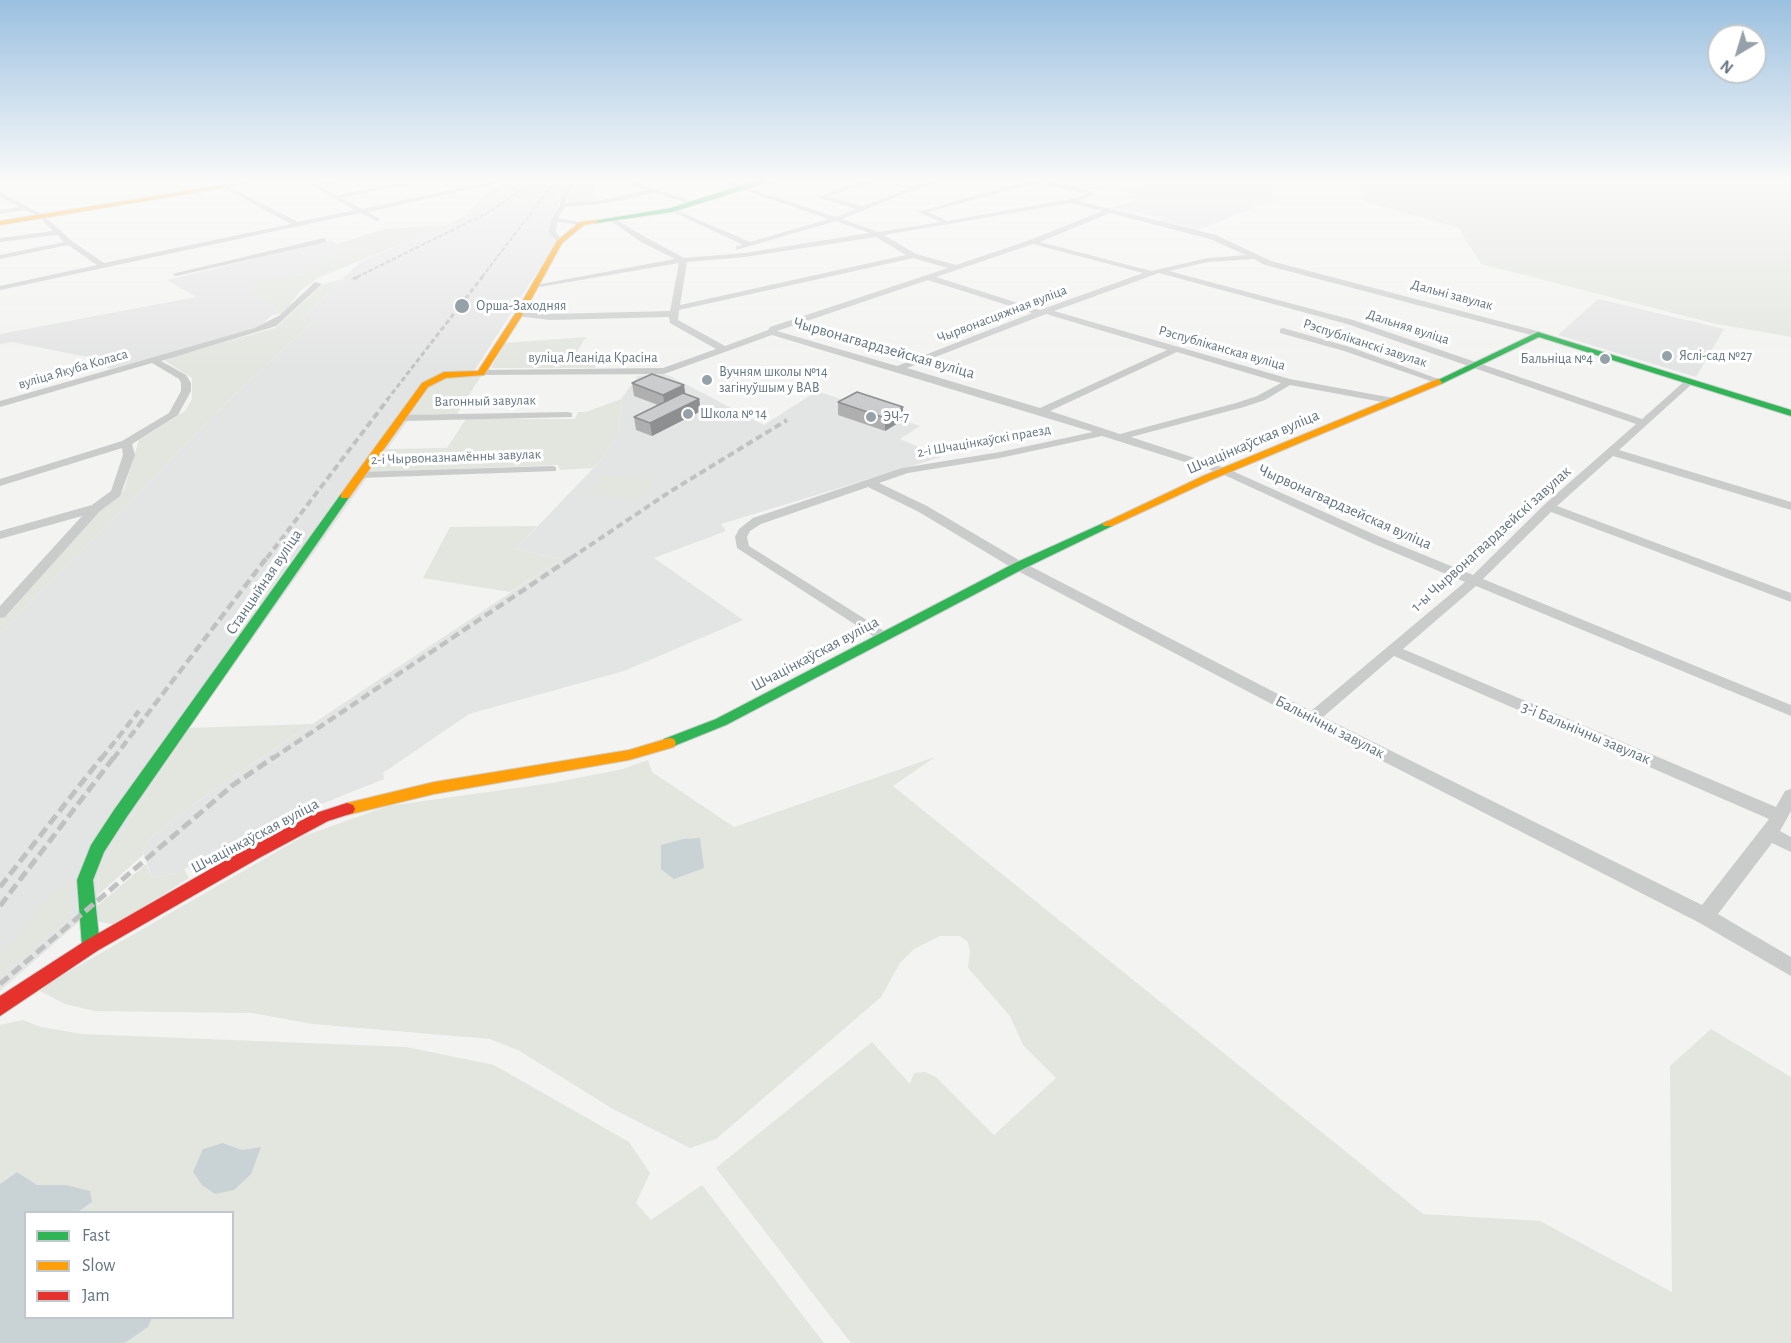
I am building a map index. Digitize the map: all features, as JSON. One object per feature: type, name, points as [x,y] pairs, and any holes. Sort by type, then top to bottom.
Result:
[{"type":"street","points":[[0,257],[69,243],[103,266]]},
{"type":"street","points":[[0,288],[207,243]]},
{"type":"street","points":[[176,274],[312,243]]},
{"type":"street","points":[[481,373],[519,314],[559,243]]},
{"type":"street","points":[[649,243],[683,260],[745,255],[818,243]]},
{"type":"street","points":[[745,243],[750,245]]},
{"type":"street","points":[[534,286],[683,260],[758,243]]},
{"type":"street","points":[[891,243],[913,256],[957,268]]},
{"type":"street","name":"вуліца Леаніда Красіна","points":[[481,373],[664,371],[726,350],[772,332],[773,329],[1031,243]]},
{"type":"street","name":"Дальняя вуліца","points":[[1036,243],[1350,322],[1475,363],[1644,423]]},
{"type":"street","name":"Дальні завулак","points":[[1225,243],[1256,257],[1298,271],[1538,334],[1791,413]]},
{"type":"street","points":[[519,314],[550,317],[674,311],[913,256]]},
{"type":"street","name":"Чырвонасцяжная вуліца","points":[[899,368],[1043,312],[1155,272],[1208,260],[1256,257]]},
{"type":"street","points":[[683,260],[673,321],[726,350]]},
{"type":"street","name":"Рэспубліканская вуліца","points":[[931,278],[1289,382],[1393,401]]},
{"type":"street","name":"вуліца Якуба Коласа","points":[[1,402],[273,324],[318,284]]},
{"type":"street","name":"Рэспубліканскі завулак","points":[[1282,331],[1347,349],[1439,381]]},
{"type":"street","name":"Чырвонагвардзейская вуліца","points":[[772,332],[899,368],[1224,471],[1474,581],[1791,711]]},
{"type":"street","name":"Шчацінкаўская вуліца","points":[[91,946],[253,853],[322,817],[370,802],[434,788],[629,755],[678,740],[721,722],[1019,566],[1224,471],[1439,381],[1538,334]]},
{"type":"street","points":[[1040,412],[1176,349]]},
{"type":"street","points":[[0,483],[126,442],[173,416],[186,391],[183,377],[153,360]]},
{"type":"street","name":"Станцыйная вуліца","points":[[91,946],[85,880],[97,850],[120,814],[425,385],[444,375],[481,373]]},
{"type":"street","name":"1-ы Чырвонагвардзейскі завулак","points":[[1312,718],[1474,581],[1550,507],[1690,381]]},
{"type":"street","points":[[1119,437],[1240,405],[1261,398],[1289,382]]},
{"type":"street","name":"Вагонный завулак","points":[[403,418],[568,415]]},
{"type":"street","name":"2-і Шчацінкаўскі праезд","points":[[884,637],[743,548],[741,537],[745,529],[757,521],[906,470],[1000,455],[1105,433]]},
{"type":"street","points":[[0,614],[96,508],[116,493],[129,455],[126,442]]},
{"type":"street","points":[[1612,452],[1791,506]]},
{"type":"street","name":"2-і Чырвоназнамённы завулак","points":[[360,475],[552,469]]},
{"type":"street","name":"Бальнічны завулак","points":[[870,483],[923,509],[1019,566],[1312,718],[1704,916],[1791,967]]},
{"type":"street","points":[[1550,507],[1791,598]]},
{"type":"street","points":[[0,535],[96,508]]},
{"type":"street","name":"3-і Бальнічны завулак","points":[[1392,650],[1780,816]]},
{"type":"street","points":[[1704,916],[1769,834],[1791,795]]},
{"type":"street","points":[[1769,834],[1791,845]]},
{"type":"street","points":[[0,1007],[23,989],[91,946]]},
{"type":"shaded area","points":[[319,243],[335,243],[344,247],[314,272],[250,286],[279,314],[272,315],[257,329],[110,369],[88,357],[12,342],[0,344],[0,334],[196,297],[167,280]]},
{"type":"shaded area","points":[[404,243],[556,243],[471,376],[430,385],[408,420],[189,728],[99,867],[97,906],[0,991],[0,634],[236,393],[313,322],[300,321],[360,262]]},
{"type":"shaded area","points":[[404,243],[318,278],[300,291],[285,312],[279,314],[249,286],[314,272],[343,247],[338,244]]},
{"type":"shaded area","points":[[1468,243],[1791,243],[1791,337],[1712,323],[1481,264]]},
{"type":"shaded area","points":[[342,279],[300,321],[314,321],[236,393],[0,634],[0,618],[10,612],[103,507],[124,490],[139,440],[185,411],[192,399],[192,378],[165,361],[167,358],[275,328],[322,285]]},
{"type":"shaded area","name":"Яслі-сад №27","points":[[1598,299],[1724,329],[1696,377],[1558,335]]},
{"type":"shaded area","points":[[586,337],[572,360],[598,361],[595,368],[491,368],[505,343]]},
{"type":"shaded area","points":[[668,375],[764,425],[817,391],[920,426],[900,439],[941,457],[721,524],[726,531],[654,558],[743,620],[624,671],[469,714],[383,773],[384,779],[309,809],[174,874],[152,878],[142,850],[154,834],[216,788],[564,557],[554,558],[516,549],[602,459],[619,432],[621,399],[638,376]]},
{"type":"shaded area","points":[[481,376],[457,414],[411,415],[430,385],[444,378]]},
{"type":"shaded area","points":[[621,399],[619,432],[602,459],[593,468],[560,470],[558,465],[371,472],[386,449],[447,448],[466,419],[575,419],[578,412],[586,412]]},
{"type":"shaded area","points":[[604,474],[655,480],[639,499],[586,493]]},
{"type":"shaded area","points":[[537,526],[516,549],[554,558],[566,556],[510,592],[423,578],[450,527]]},
{"type":"shaded area","points":[[312,724],[216,788],[154,834],[142,850],[143,855],[98,895],[99,867],[189,728]]},
{"type":"shaded area","points":[[935,757],[893,786],[1423,1214],[1540,1221],[1672,1292],[1670,1066],[1711,1029],[1791,1077],[1791,1343],[851,1343],[716,1168],[872,1042],[910,1084],[914,1073],[925,1072],[936,1077],[994,1135],[1056,1078],[1023,1045],[1010,1016],[968,968],[970,951],[968,942],[960,936],[940,936],[914,949],[900,963],[881,997],[716,1139],[690,1148],[613,1109],[518,1050],[490,1039],[313,1024],[252,1013],[95,1011],[65,1004],[40,991],[49,983],[304,836],[388,806],[552,783],[623,769],[648,760],[652,772],[734,827]]},
{"type":"shaded area","points":[[700,838],[704,868],[674,879],[661,869],[661,845],[683,839]]},
{"type":"shaded area","points":[[146,864],[152,878],[174,874],[184,869],[189,878],[116,925],[96,921],[97,906]]},
{"type":"shaded area","points":[[70,881],[71,914],[0,977],[0,956],[50,894]]},
{"type":"shaded area","points":[[23,1020],[41,1027],[82,1034],[406,1047],[494,1065],[629,1142],[650,1173],[636,1203],[651,1220],[702,1185],[824,1343],[125,1343],[148,1327],[152,1319],[234,1319],[234,1211],[79,1211],[92,1202],[66,1185],[37,1185],[17,1172],[0,1184],[0,1025]],"holes":[[[223,1143],[242,1150],[261,1147],[193,1172]]]},
{"type":"shaded area","points":[[223,1143],[242,1150],[261,1147],[251,1174],[234,1190],[215,1194],[202,1185],[193,1172],[203,1149]]},
{"type":"shaded area","points":[[17,1172],[37,1185],[66,1185],[90,1191],[92,1202],[79,1211],[24,1211],[24,1319],[152,1319],[148,1327],[125,1343],[0,1343],[0,1184]]},
{"type":"building","points":[[652,374],[684,385],[663,395],[632,383]]},
{"type":"building","points":[[857,392],[903,407],[885,418],[838,402]]},
{"type":"building","points":[[683,393],[699,399],[650,423],[634,417]]},
{"type":"railway","points":[[357,277],[427,243]]},
{"type":"railway","points":[[482,277],[508,243]]},
{"type":"railway","points":[[353,279],[360,276]]},
{"type":"railway","points":[[387,400],[483,276]]},
{"type":"railway","points":[[267,558],[388,399]]},
{"type":"railway","points":[[571,558],[671,491],[787,420]]},
{"type":"railway","points":[[113,759],[268,556]]},
{"type":"railway","points":[[272,759],[574,556]]},
{"type":"railway","points":[[101,759],[139,711]]},
{"type":"railway","points":[[0,887],[102,757]]},
{"type":"railway","points":[[0,906],[114,757]]},
{"type":"railway","points":[[0,984],[233,785],[274,757]]},
{"type":"traffic: fast","points":[[1438,382],[1538,334],[1791,413]]},
{"type":"traffic: fast","points":[[91,946],[85,880],[97,850],[120,814],[345,496]]},
{"type":"traffic: fast","points":[[669,743],[721,722],[1019,566],[1108,524]]},
{"type":"traffic: slow","points":[[345,496],[425,385],[444,375],[481,373],[519,314],[559,243]]},
{"type":"traffic: slow","points":[[1108,524],[1207,478],[1438,382]]},
{"type":"traffic: slow","points":[[347,809],[434,788],[629,755],[669,743]]},
{"type":"traffic: jam","points":[[0,1007],[23,989],[91,946],[253,853],[322,817],[347,809]]},
{"type":"place","name":"Орша-Заходняя","points":[[462,306]]},
{"type":"place","name":"Яслі-сад №27","points":[[1667,356]]},
{"type":"place","name":"Бальніца №4","points":[[1605,359]]},
{"type":"place","name":"Вучням школы №14 загінуўшым у ВАВ","points":[[707,380]]},
{"type":"place","name":"Школа № 14","points":[[688,414]]},
{"type":"place","name":"ЭЧ-7","points":[[871,417]]}]
